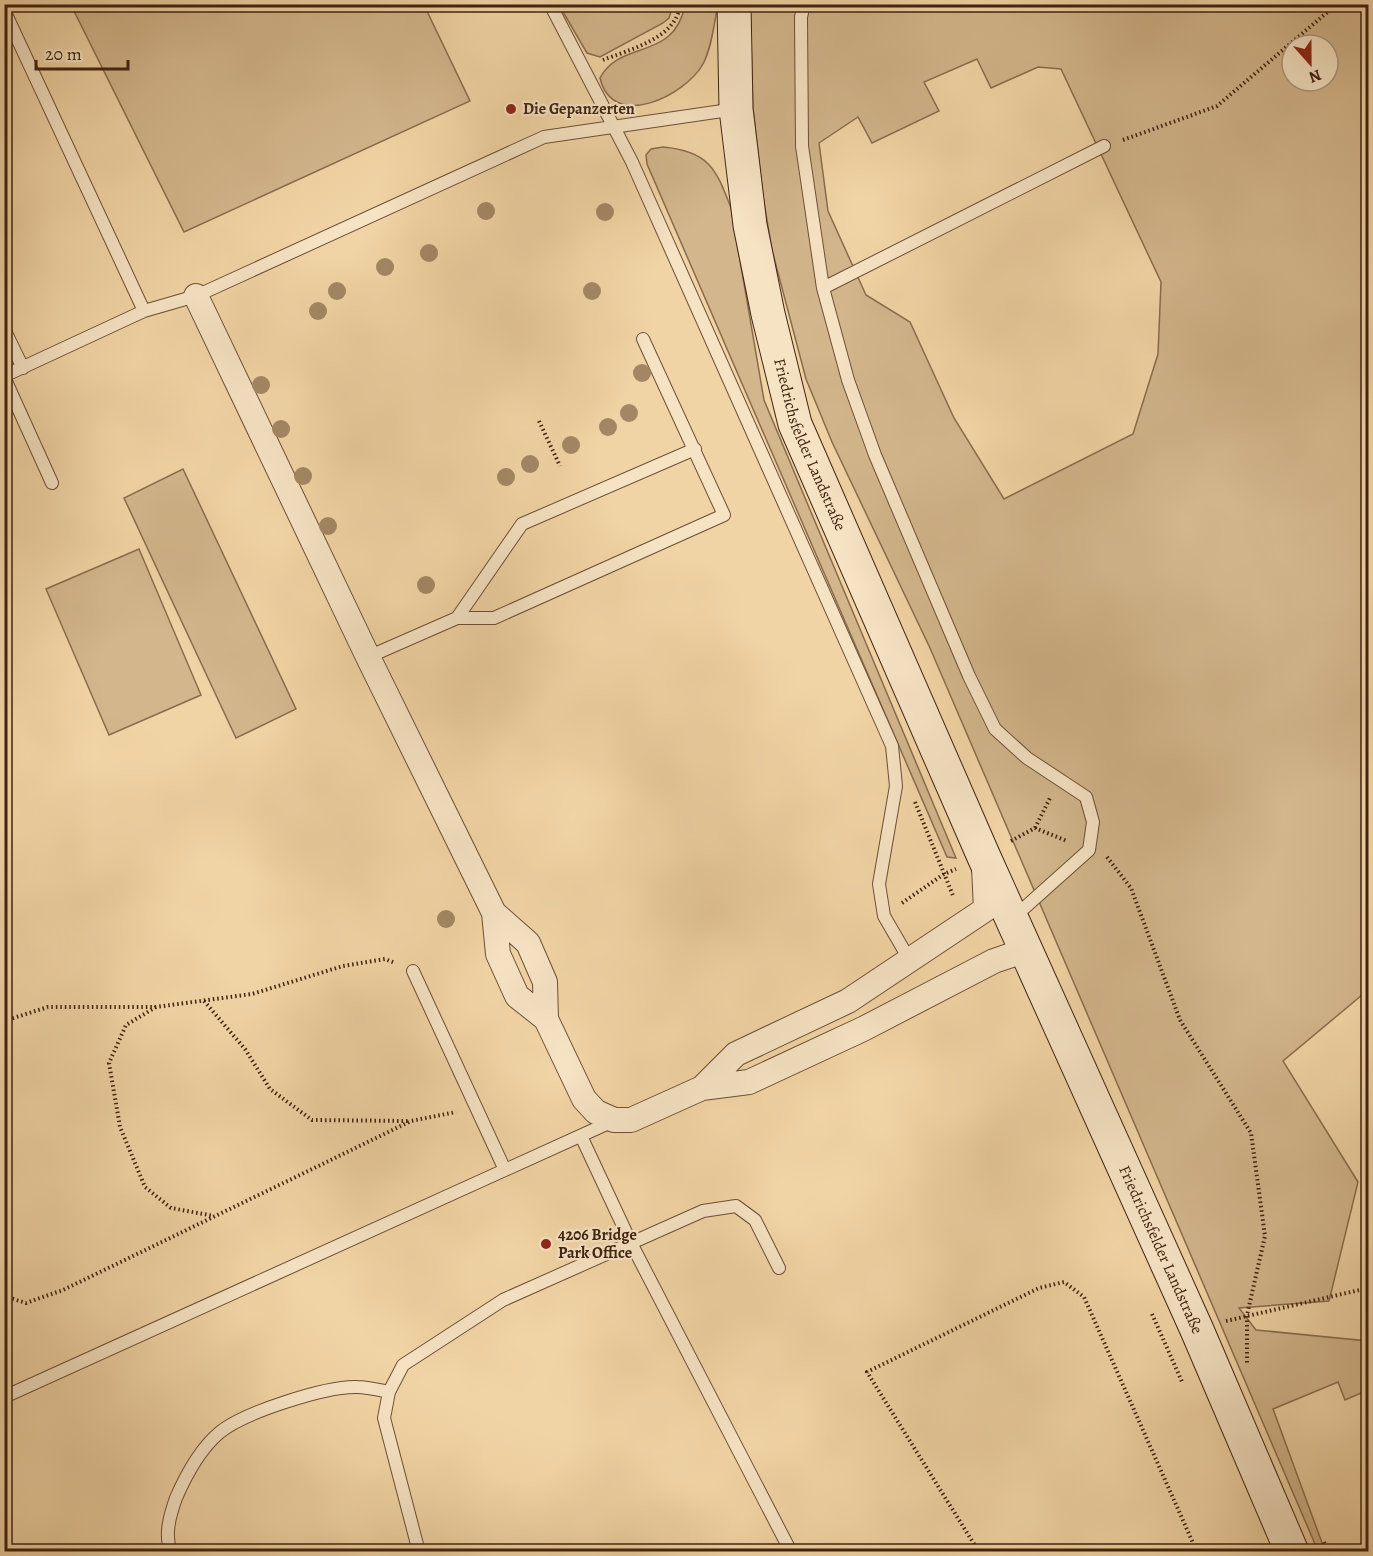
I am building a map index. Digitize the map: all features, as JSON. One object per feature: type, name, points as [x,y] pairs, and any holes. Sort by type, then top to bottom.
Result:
[{"type":"main road","name":"Friedrichsfelder Landstraße","points":[[734,4],[736,108],[750,225],[768,314],[795,424],[984,857],[1197,1330],[1292,1551]]},
{"type":"street","points":[[196,296],[368,657],[494,913],[498,954],[517,996],[546,1019]]},
{"type":"street","name":"Friedrichsfelder Landstraße","points":[[702,1088],[736,1054],[849,1001],[986,909],[984,857]]},
{"type":"street","points":[[494,913],[528,943],[545,982],[546,1019],[584,1099],[596,1112],[614,1120],[631,1120],[702,1088],[749,1082],[863,1029],[994,962],[1026,950]]},
{"type":"lane","points":[[550,4],[614,127],[700,311],[892,746],[896,786],[879,884],[884,916],[909,959]]},
{"type":"lane","points":[[804,4],[801,17],[802,146],[823,288],[848,380],[875,455],[969,676],[995,729],[1027,758],[1086,797],[1093,822],[1089,850],[1012,919]]},
{"type":"lane","points":[[4,10],[144,311]]},
{"type":"lane","points":[[52,483],[4,377],[144,311],[196,296],[544,137],[736,108]]},
{"type":"lane","points":[[823,288],[1104,147]]},
{"type":"lane","points":[[4,329],[23,368]]},
{"type":"lane","points":[[368,657],[457,618],[494,618],[724,515],[643,339]]},
{"type":"lane","points":[[457,618],[522,524],[695,449]]},
{"type":"lane","points":[[412,971],[505,1170]]},
{"type":"lane","points":[[4,1397],[614,1120]]},
{"type":"lane","points":[[581,1136],[631,1243],[791,1551]]},
{"type":"lane","points":[[419,1551],[384,1418],[389,1392],[403,1365],[503,1300],[703,1211],[736,1206],[755,1220],[779,1268]]},
{"type":"lane","points":[[171,1551],[166,1541],[172,1508],[186,1473],[219,1433],[265,1409],[311,1395],[357,1386],[389,1392]]},
{"type":"path","points":[[585,68],[664,33],[680,12],[680,4]]},
{"type":"path","points":[[1104,147],[1217,106],[1337,4]]},
{"type":"path","points":[[539,421],[560,466]]},
{"type":"path","points":[[884,916],[944,874],[984,857],[1035,828],[1060,778]]},
{"type":"path","points":[[914,799],[944,874]]},
{"type":"path","points":[[1035,828],[1107,857],[1131,888],[1180,1020],[1251,1133],[1265,1236],[1247,1315],[1247,1365],[1251,1374]]},
{"type":"path","points":[[4,1021],[48,1007],[156,1007],[252,994],[344,966],[385,959],[412,971]]},
{"type":"path","points":[[203,1001],[245,1048],[270,1089],[312,1120],[411,1121]]},
{"type":"path","points":[[156,1007],[126,1025],[109,1063],[120,1127],[145,1187],[171,1208],[215,1217]]},
{"type":"path","points":[[4,1296],[26,1303],[63,1290],[411,1121],[441,1113],[478,1111]]},
{"type":"path","points":[[979,1551],[867,1372],[1039,1288],[1064,1282],[1083,1297],[1197,1551]]},
{"type":"path","points":[[1197,1330],[1247,1315],[1368,1288]]},
{"type":"shaded area","points":[[71,5],[424,5],[470,101],[184,232]]},
{"type":"shaded area","points":[[559,5],[673,5],[669,18],[663,23],[600,57],[587,53]]},
{"type":"shaded area","points":[[685,5],[718,5],[709,50],[694,76],[682,87],[650,103],[634,105],[619,103],[607,94],[600,78],[609,66],[620,58],[659,43],[670,35],[679,23]]},
{"type":"shaded area","points":[[750,5],[1368,5],[1368,990],[1283,1061],[1358,1182],[1329,1301],[1239,1308],[1256,1330],[1368,1341],[1368,1390],[1345,1400],[1338,1382],[1273,1409],[1325,1551],[1318,1551],[930,648],[832,442],[806,379],[772,250],[753,108]],"holes":[[[977,59],[991,88],[1038,67],[1061,69],[1161,282],[1158,354],[1133,434],[1004,499],[954,418],[910,322],[866,295],[828,211],[819,143],[858,117],[872,143],[939,111],[924,82]]]},
{"type":"shaded area","points":[[663,147],[678,149],[700,158],[715,172],[726,194],[731,208],[764,400],[956,858],[947,857],[647,164],[646,155],[651,149]]},
{"type":"shaded area","points":[[183,469],[296,709],[236,738],[124,498]]},
{"type":"shaded area","points":[[139,549],[201,695],[109,735],[46,589]]},
{"type":"place","name":"Die Gepanzerten","points":[[511,109]]},
{"type":"place","name":"4206 Bridge Park Office","points":[[546,1244]]}]
